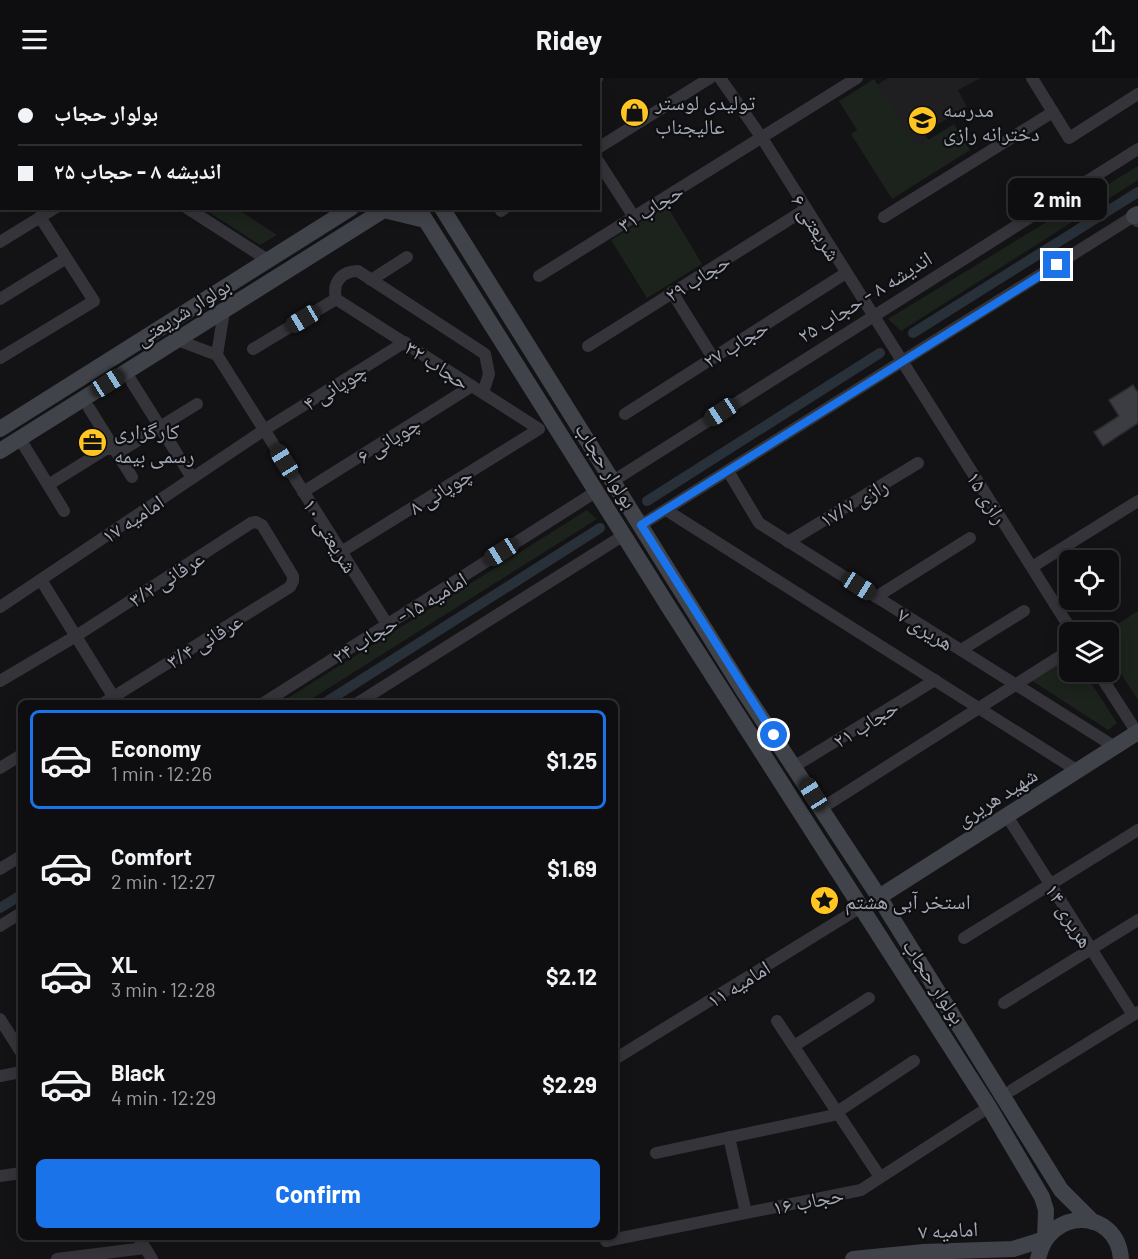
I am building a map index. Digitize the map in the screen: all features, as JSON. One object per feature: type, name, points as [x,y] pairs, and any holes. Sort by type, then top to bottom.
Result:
[{"type":"main road","name":"بولوار شریعتی","points":[[0,429],[348,210]]},
{"type":"main road","name":"بولوار شریعتی","points":[[0,451],[383,210]]},
{"type":"main road","points":[[392,210],[422,214]]},
{"type":"main road","name":"بولوار حجاب","points":[[446,211],[743,690],[879,897],[1061,1190],[1093,1222],[1111,1233],[1117,1242],[1121,1259]]},
{"type":"main road","name":"بولوار حجاب","points":[[422,214],[624,536],[989,1107],[1042,1197],[1046,1210],[1045,1239],[1038,1259]]},
{"type":"main road","points":[[728,698],[743,690]]},
{"type":"main road","name":"شهید هریری","points":[[879,897],[1138,733]]},
{"type":"main road","name":"امامیه ۷","points":[[853,1259],[924,1252],[1013,1249],[1045,1239],[1052,1230],[1071,1221],[1093,1222]]},
{"type":"street","points":[[600,147],[710,78]]},
{"type":"street","name":"شریعتی ۶","points":[[720,78],[762,138],[902,362]]},
{"type":"street","name":"حجاب ۳۱","points":[[539,276],[857,78]]},
{"type":"street","points":[[1032,78],[1069,138],[1138,94]]},
{"type":"street","points":[[884,217],[1053,112]]},
{"type":"street","name":"اندیشه ۸ - حجاب ۲۵","points":[[613,481],[1138,149]]},
{"type":"street","points":[[600,164],[634,217]]},
{"type":"street","name":"حجاب ۲۹","points":[[588,346],[806,209]]},
{"type":"street","points":[[0,242],[52,210]]},
{"type":"street","points":[[190,210],[268,260]]},
{"type":"street","points":[[0,358],[94,301],[40,218]]},
{"type":"street","points":[[641,525],[1137,218]]},
{"type":"street","points":[[371,280],[407,257]]},
{"type":"street","points":[[0,299],[65,258]]},
{"type":"street","points":[[252,349],[336,298],[335,287],[340,276],[351,271],[358,271],[484,354],[489,374],[483,393]]},
{"type":"street","name":"حجاب ۲۷","points":[[625,414],[846,273]]},
{"type":"street","points":[[672,292],[712,358]]},
{"type":"street","name":"حجاب ۳۲","points":[[336,298],[539,429]]},
{"type":"street","points":[[177,340],[217,355],[224,311]]},
{"type":"street","name":"چوپانی ۴","points":[[264,430],[405,342]]},
{"type":"street","name":"شریعتی ۱۰","points":[[217,355],[387,624]]},
{"type":"street","name":"رازی ۱۵","points":[[902,362],[1066,622]]},
{"type":"street","points":[[130,379],[189,473]]},
{"type":"street","name":"چوپانی ۶","points":[[303,492],[472,386]]},
{"type":"street","points":[[48,485],[106,449],[124,449],[197,404]]},
{"type":"street","points":[[89,408],[132,477]]},
{"type":"street","name":"چوپانی ۸","points":[[341,552],[539,429]]},
{"type":"street","name":"امامیه ۱۷","points":[[0,607],[264,430]]},
{"type":"street","points":[[20,439],[64,511]]},
{"type":"street","name":"رازی ۱۷/۷","points":[[788,542],[918,463]]},
{"type":"street","name":"هریری ۷","points":[[728,471],[759,523],[1115,747]]},
{"type":"street","name":"امامیه ۱۵- حجاب ۲۴","points":[[268,700],[597,491]]},
{"type":"street","points":[[1032,567],[1138,501]]},
{"type":"street","points":[[666,510],[1078,771]]},
{"type":"street","name":"عرفانی ۳/۲","points":[[0,681],[76,636],[251,523],[256,522],[262,525],[293,576],[293,581]]},
{"type":"street","points":[[362,700],[624,536]]},
{"type":"street","points":[[876,597],[970,538]]},
{"type":"street","points":[[41,580],[76,636],[110,700]]},
{"type":"street","name":"عرفانی ۳/۴","points":[[113,700],[290,587],[293,581]]},
{"type":"street","points":[[961,650],[1024,611]]},
{"type":"street","points":[[822,808],[1059,657]]},
{"type":"street","name":"حجاب ۲۱","points":[[795,766],[934,680]]},
{"type":"street","points":[[1105,682],[1138,733]]},
{"type":"street","points":[[0,768],[18,757]]},
{"type":"street","name":"هریری ۱۴","points":[[1007,816],[1091,949],[1135,1013]]},
{"type":"street","points":[[964,938],[1138,830]]},
{"type":"street","points":[[0,869],[18,858]]},
{"type":"street","name":"امامیه ۱۱","points":[[618,1057],[861,907]]},
{"type":"street","points":[[0,926],[18,915]]},
{"type":"street","points":[[1004,1003],[1138,920]]},
{"type":"street","points":[[794,1046],[869,998]]},
{"type":"street","points":[[1012,1090],[1135,1013]]},
{"type":"street","points":[[0,1019],[18,1047]]},
{"type":"street","points":[[777,1022],[880,1177]]},
{"type":"street","points":[[656,1153],[838,1113],[914,1061]]},
{"type":"street","points":[[0,1076],[18,1073]]},
{"type":"street","name":"حجاب ۱۶","points":[[618,1239],[861,1190],[989,1107]]},
{"type":"street","points":[[729,1137],[746,1213]]},
{"type":"street","points":[[0,1176],[18,1173]]},
{"type":"street","name":"حجاب ۱۶","points":[[606,1241],[611,1240]]},
{"type":"street","points":[[57,1259],[142,1243],[152,1259]]},
{"type":"shaded area","name":"مدرسه دخترانه رازی","points":[[888,78],[981,78],[958,90],[967,107],[923,133],[929,140],[917,148],[877,85]]},
{"type":"shaded area","points":[[874,79],[917,147],[954,124],[970,150],[892,199],[851,134],[857,130],[839,101]]},
{"type":"shaded area","points":[[1138,166],[1138,180],[901,331],[888,319]]},
{"type":"shaded area","points":[[667,206],[702,264],[647,298],[611,240]]},
{"type":"shaded area","points":[[206,210],[239,210],[277,235],[260,245]]},
{"type":"shaded area","points":[[587,510],[597,519],[310,700],[285,700]]},
{"type":"shaded area","points":[[1138,611],[1138,700],[1119,671],[1119,623]]},
{"type":"shaded area","points":[[1059,661],[1059,682],[1090,682],[1117,723],[1108,730],[1031,680]]},
{"type":"building","points":[[1133,385],[1138,393],[1138,423],[1103,446],[1094,432],[1119,416],[1109,400]]},
{"type":"waterway","points":[[913,333],[1138,192]]},
{"type":"waterway","points":[[647,501],[880,353]]},
{"type":"waterway","points":[[329,700],[600,528]]},
{"type":"waterway","points":[[0,908],[18,897]]},
{"type":"place","name":"تولیدی لوستر عالیجناب","points":[[634,113]]},
{"type":"place","name":"مدرسه دخترانه رازی","points":[[922,120]]},
{"type":"place","name":"کارگزاری رسمی بیمه","points":[[93,442]]},
{"type":"place","name":"استخر آبی هشتم","points":[[824,900]]},
{"type":"route","points":[[774,735],[743,690],[641,525],[1057,265]]}]
